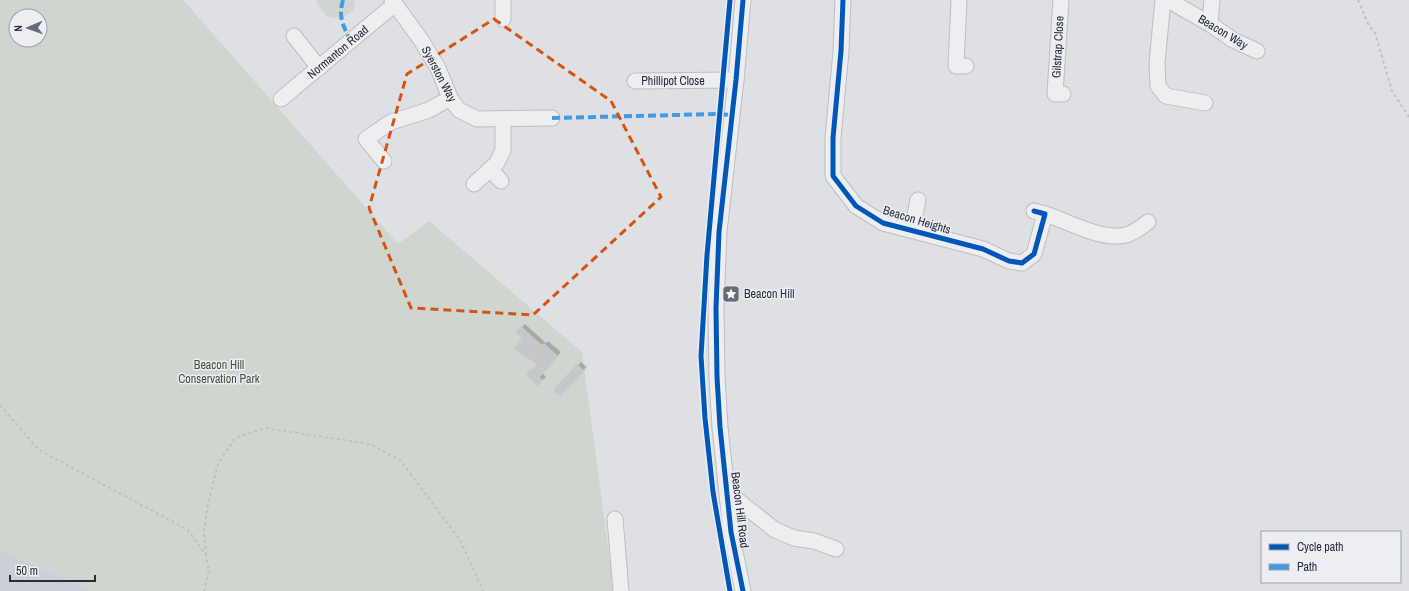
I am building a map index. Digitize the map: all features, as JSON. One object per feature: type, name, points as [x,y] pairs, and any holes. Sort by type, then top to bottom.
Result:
[{"type":"street","points":[[503,0],[504,19]]},
{"type":"street","name":"Beacon Hill Road","points":[[743,0],[736,80],[719,232],[716,308],[717,377],[720,427],[731,532],[743,591]]},
{"type":"street","name":"Beacon Heights","points":[[843,0],[841,51],[833,138],[833,176],[856,206],[883,223],[983,249],[1009,261],[1022,263],[1034,254],[1045,214],[1102,234],[1111,235],[1130,233],[1148,222]]},
{"type":"street","points":[[956,66],[959,0]]},
{"type":"street","name":"Gilstrap Close","points":[[1055,94],[1061,0]]},
{"type":"street","points":[[1163,0],[1157,63],[1158,86],[1166,96],[1205,103]]},
{"type":"street","name":"Beacon Way","points":[[1168,0],[1210,24],[1233,40],[1257,51]]},
{"type":"street","points":[[1210,24],[1212,0]]},
{"type":"street","name":"Normanton Road","points":[[281,99],[319,68],[394,2]]},
{"type":"street","name":"Syerston Way","points":[[394,2],[421,40],[438,68],[450,98],[459,110],[477,119],[552,118]]},
{"type":"street","points":[[294,36],[319,68]]},
{"type":"street","name":"Phillipot Close","points":[[635,81],[736,80]]},
{"type":"street","points":[[384,161],[362,134],[391,122],[429,110],[450,98]]},
{"type":"street","points":[[474,184],[497,163],[503,150],[503,119]]},
{"type":"street","points":[[490,169],[501,181]]},
{"type":"street","name":"Beacon Heights","points":[[912,230],[918,200]]},
{"type":"street","points":[[727,492],[775,530],[794,538],[814,541],[836,549]]},
{"type":"street","points":[[615,519],[621,591]]},
{"type":"path","points":[[1358,0],[1368,24],[1375,33],[1392,91],[1409,116]]},
{"type":"path","points":[[0,405],[39,450],[188,530],[206,555]]},
{"type":"path","points":[[209,591],[205,590],[209,570],[204,531],[208,504],[218,464],[235,438],[266,428],[370,444],[400,460],[460,540],[483,591]]},
{"type":"highlighted area","points":[[494,19],[611,101],[661,197],[533,315],[411,308],[369,208],[407,74]]},
{"type":"shaded area","points":[[0,549],[91,591],[0,591]]},
{"type":"green space","name":"Beacon Hill Conservation Park","points":[[0,0],[183,0],[398,244],[429,221],[582,352],[614,591],[91,591],[0,549]]},
{"type":"green space","points":[[317,0],[355,0],[354,10],[341,19],[326,16],[317,3]]},
{"type":"building","points":[[521,326],[542,345],[544,343],[558,356],[540,377],[543,381],[537,386],[526,374],[537,365],[514,349],[522,338],[516,333]]},
{"type":"building","points":[[577,364],[585,371],[560,396],[553,390]]},
{"type":"marked path","points":[[343,0],[341,16],[351,41]]},
{"type":"marked path","points":[[552,118],[717,114],[731,115]]},
{"type":"cycle path","points":[[730,0],[707,255],[701,356],[705,418],[713,492],[730,591]]},
{"type":"cycle path","points":[[743,0],[736,80],[719,232],[716,308],[717,377],[720,427],[731,532],[743,591]]},
{"type":"cycle path","points":[[843,0],[841,51],[833,138],[833,176],[856,206],[883,223],[983,249],[1009,261],[1022,263],[1034,254],[1045,214],[1034,211]]},
{"type":"place","name":"Beacon Hill","points":[[731,294]]}]
